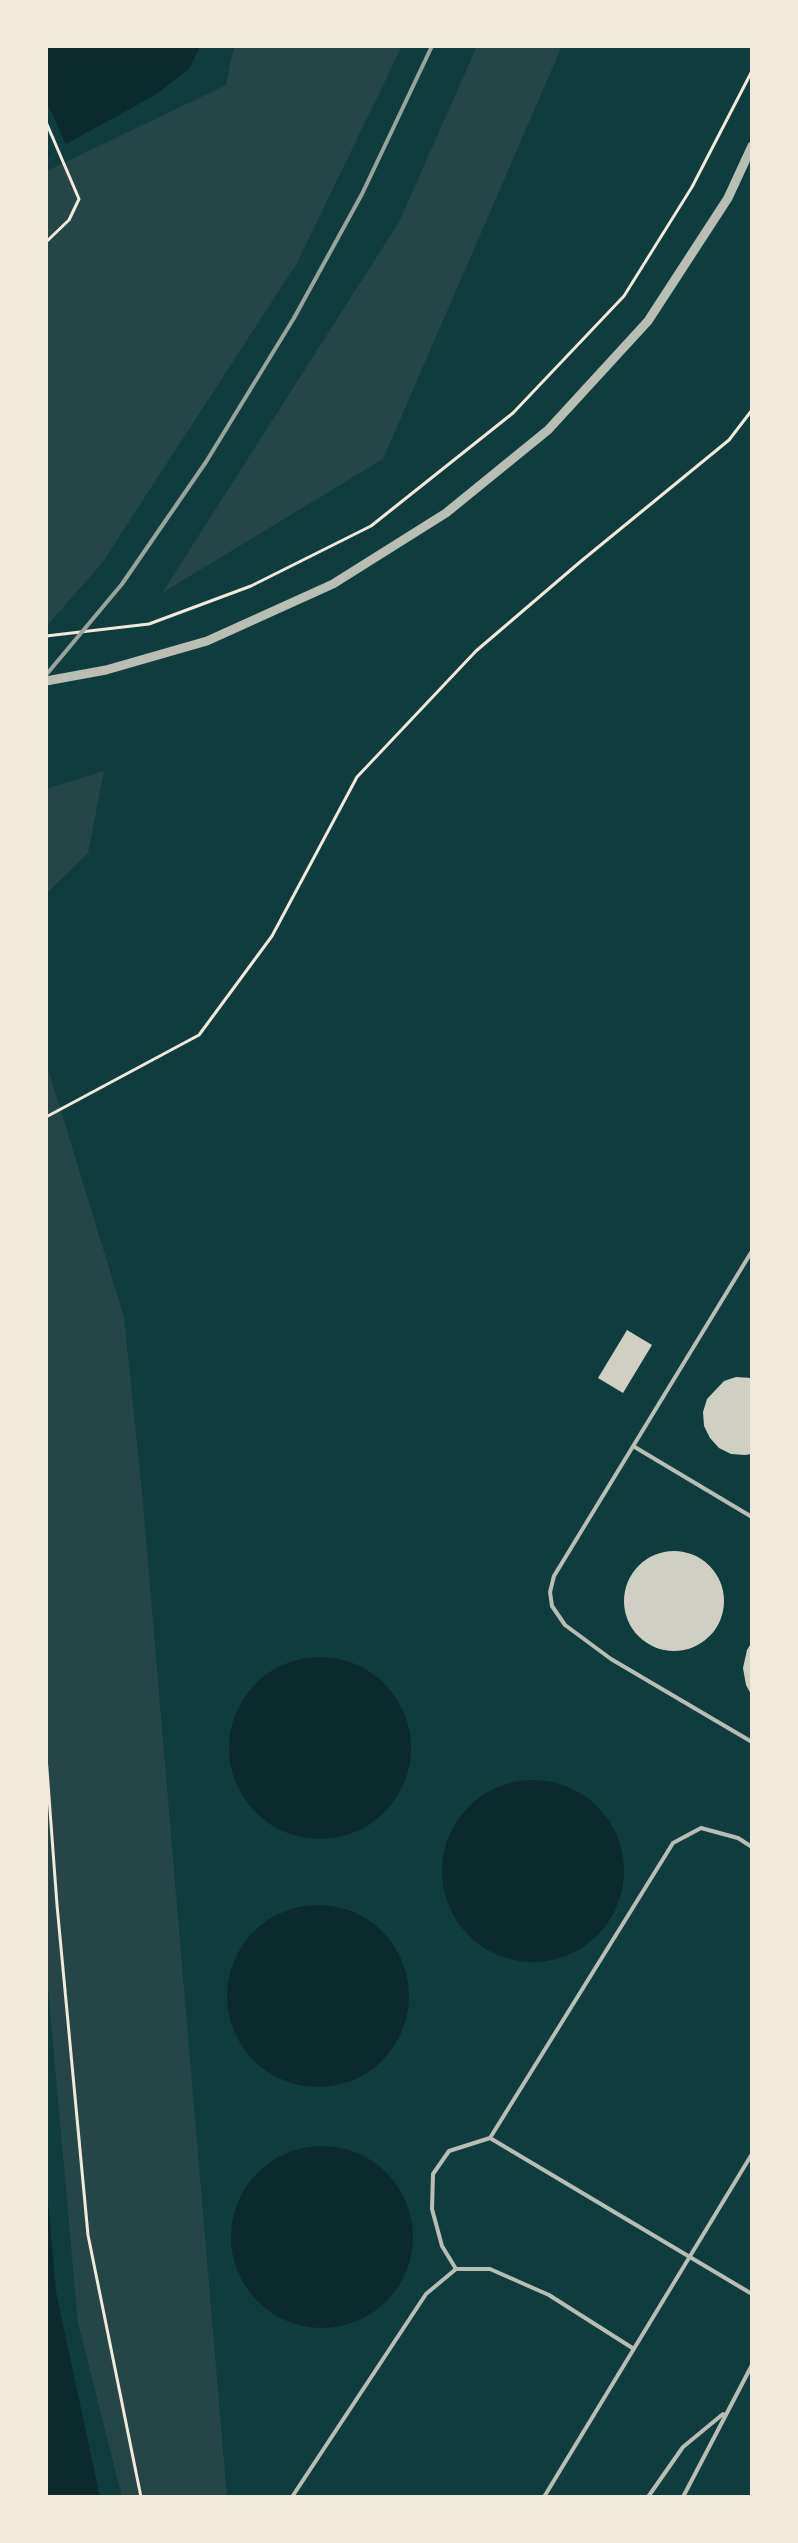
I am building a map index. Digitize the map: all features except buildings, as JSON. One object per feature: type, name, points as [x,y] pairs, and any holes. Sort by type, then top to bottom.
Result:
[{"type":"street","points":[[46,681],[106,670],[207,641],[333,584],[446,513],[548,430],[648,321],[728,198],[752,146]]},
{"type":"lane","points":[[752,1251],[554,1576],[550,1592],[552,1606],[565,1625],[611,1659],[752,1742]]},
{"type":"lane","points":[[633,1446],[752,1517]]},
{"type":"lane","points":[[456,2268],[442,2246],[432,2209],[433,2174],[449,2151],[490,2138],[673,1843],[701,1828],[738,1838],[752,1847]]},
{"type":"lane","points":[[490,2138],[752,2294]]},
{"type":"lane","points":[[544,2497],[752,2154]]},
{"type":"lane","points":[[292,2497],[426,2294],[456,2268],[490,2269],[549,2295],[634,2349]]},
{"type":"lane","points":[[683,2497],[725,2412],[750,2372],[752,2365]]},
{"type":"lane","points":[[648,2497],[683,2446],[725,2412]]},
{"type":"path","points":[[46,636],[149,624],[251,586],[371,526],[513,413],[624,296],[692,187],[752,71]]},
{"type":"path","points":[[46,122],[79,199],[69,220],[46,242]]},
{"type":"path","points":[[46,1117],[199,1034],[272,936],[357,777],[476,651],[580,562],[729,440],[752,410]]},
{"type":"path","points":[[46,1756],[57,1905],[88,2235],[141,2497]]},
{"type":"shaded area","points":[[46,46],[200,46],[189,69],[155,95],[46,155]]},
{"type":"shaded area","points":[[234,46],[402,46],[297,263],[102,563],[46,627],[46,174],[49,170],[226,85]]},
{"type":"shaded area","points":[[477,46],[562,46],[383,459],[162,593],[399,222]]},
{"type":"shaded area","points":[[104,771],[88,853],[46,894],[46,789]]},
{"type":"shaded area","points":[[46,1062],[124,1317],[142,1492],[227,2497],[122,2497],[78,2323],[46,1966]]},
{"type":"shaded area","points":[[320,1657],[338,1659],[355,1664],[384,1684],[404,1713],[409,1730],[411,1748],[409,1766],[404,1783],[384,1812],[355,1832],[338,1837],[320,1839],[302,1837],[285,1832],[256,1812],[236,1783],[231,1766],[229,1748],[231,1730],[236,1713],[256,1684],[285,1664],[302,1659]]},
{"type":"shaded area","points":[[533,1780],[551,1782],[568,1787],[597,1807],[617,1836],[622,1853],[624,1871],[622,1889],[617,1906],[597,1935],[568,1955],[551,1960],[533,1962],[515,1960],[498,1955],[469,1935],[449,1906],[444,1889],[442,1871],[444,1853],[449,1836],[469,1807],[498,1787],[515,1782]]},
{"type":"shaded area","points":[[318,1905],[336,1907],[353,1912],[382,1932],[402,1961],[407,1978],[409,1996],[407,2014],[402,2031],[382,2060],[353,2080],[336,2085],[318,2087],[300,2085],[283,2080],[254,2060],[234,2031],[229,2014],[227,1996],[229,1978],[234,1961],[254,1932],[283,1912],[300,1907]]},
{"type":"shaded area","points":[[322,2146],[340,2148],[357,2153],[386,2173],[406,2202],[411,2219],[413,2237],[411,2255],[406,2272],[386,2301],[357,2321],[340,2326],[322,2328],[304,2326],[287,2321],[258,2301],[238,2272],[233,2255],[231,2237],[233,2219],[238,2202],[258,2173],[287,2153],[304,2148]]},
{"type":"shaded area","points":[[46,2175],[56,2292],[100,2497],[46,2497]]},
{"type":"pier","points":[[46,100],[67,147],[51,156],[46,145]]},
{"type":"railway","points":[[46,675],[122,584],[206,462],[294,318],[362,194],[432,46]]}]
